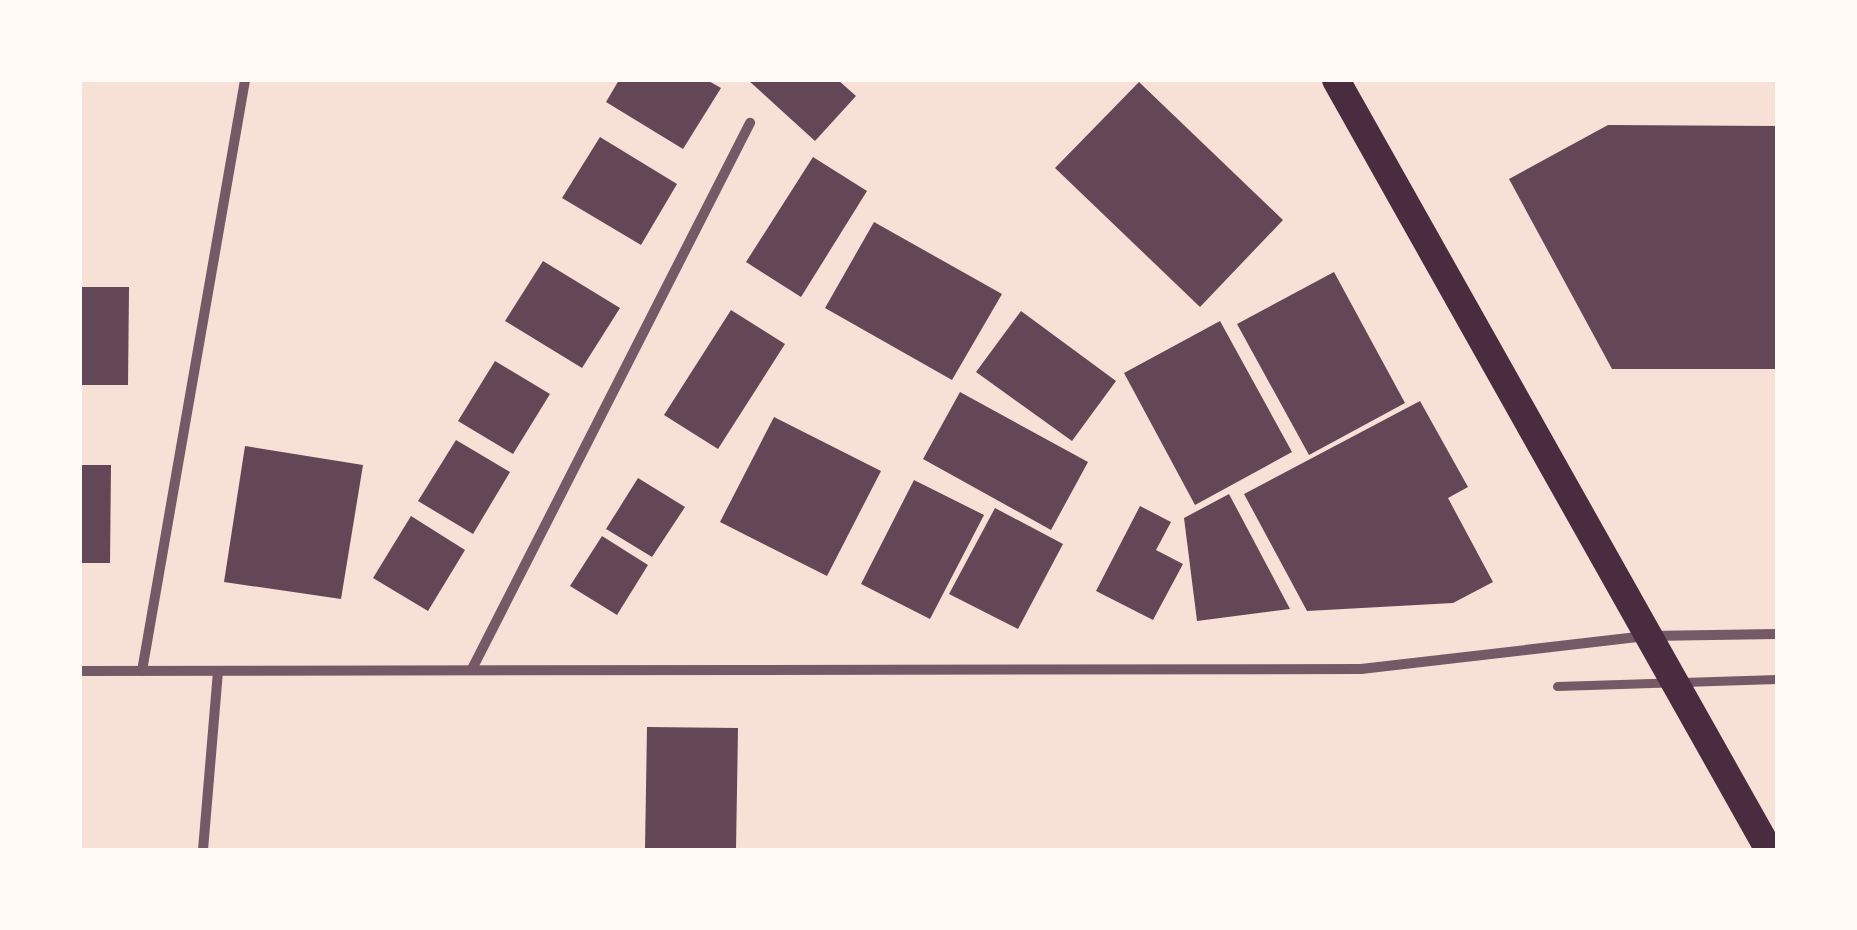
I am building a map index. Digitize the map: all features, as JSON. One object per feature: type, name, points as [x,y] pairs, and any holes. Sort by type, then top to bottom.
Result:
[{"type":"highway","points":[[1336,80],[1768,850]]},
{"type":"street","points":[[142,670],[245,80]]},
{"type":"street","points":[[472,669],[750,123]]},
{"type":"street","points":[[80,671],[472,669],[982,674],[1361,669],[1648,636],[1777,634]]},
{"type":"street","points":[[203,850],[218,672]]},
{"type":"street","points":[[1556,686],[1777,678]]},
{"type":"building","points":[[619,80],[707,80],[721,88],[683,149],[606,102]]},
{"type":"building","points":[[748,80],[838,80],[856,96],[815,141]]},
{"type":"building","points":[[1139,82],[1283,220],[1200,307],[1055,168]]},
{"type":"building","points":[[1608,125],[1777,126],[1777,369],[1612,369],[1509,179]]},
{"type":"building","points":[[600,137],[677,184],[641,245],[562,198]]},
{"type":"building","points":[[813,157],[867,191],[801,297],[746,262]]},
{"type":"building","points":[[874,222],[1002,294],[952,380],[825,308]]},
{"type":"building","points":[[543,261],[620,308],[582,368],[505,321]]},
{"type":"building","points":[[1334,272],[1405,403],[1309,455],[1237,324]]},
{"type":"building","points":[[80,287],[129,287],[128,385],[80,385]]},
{"type":"building","points":[[731,310],[785,344],[718,449],[664,415]]},
{"type":"building","points":[[1021,311],[1116,381],[1072,441],[976,372]]},
{"type":"building","points":[[1220,321],[1292,452],[1195,505],[1124,373]]},
{"type":"building","points":[[495,361],[550,394],[513,454],[458,421]]},
{"type":"building","points":[[960,392],[1088,462],[1051,530],[923,459]]},
{"type":"building","points":[[1420,401],[1468,487],[1448,498],[1493,582],[1453,603],[1307,611],[1244,494]]},
{"type":"building","points":[[774,417],[881,471],[827,576],[720,522]]},
{"type":"building","points":[[456,440],[510,472],[473,534],[418,501]]},
{"type":"building","points":[[245,446],[363,465],[341,599],[224,582]]},
{"type":"building","points":[[80,465],[111,465],[110,563],[80,563]]},
{"type":"building","points":[[638,478],[685,507],[652,557],[606,529]]},
{"type":"building","points":[[914,480],[984,515],[930,619],[861,584]]},
{"type":"building","points":[[1229,494],[1290,609],[1197,621],[1184,518]]},
{"type":"building","points":[[1140,506],[1171,522],[1156,550],[1183,564],[1153,620],[1096,591]]},
{"type":"building","points":[[995,508],[1063,544],[1018,629],[949,594]]},
{"type":"building","points":[[411,516],[465,550],[428,611],[373,578]]},
{"type":"building","points":[[602,536],[648,565],[617,615],[570,586]]},
{"type":"building","points":[[647,727],[738,728],[736,850],[645,850]]}]
